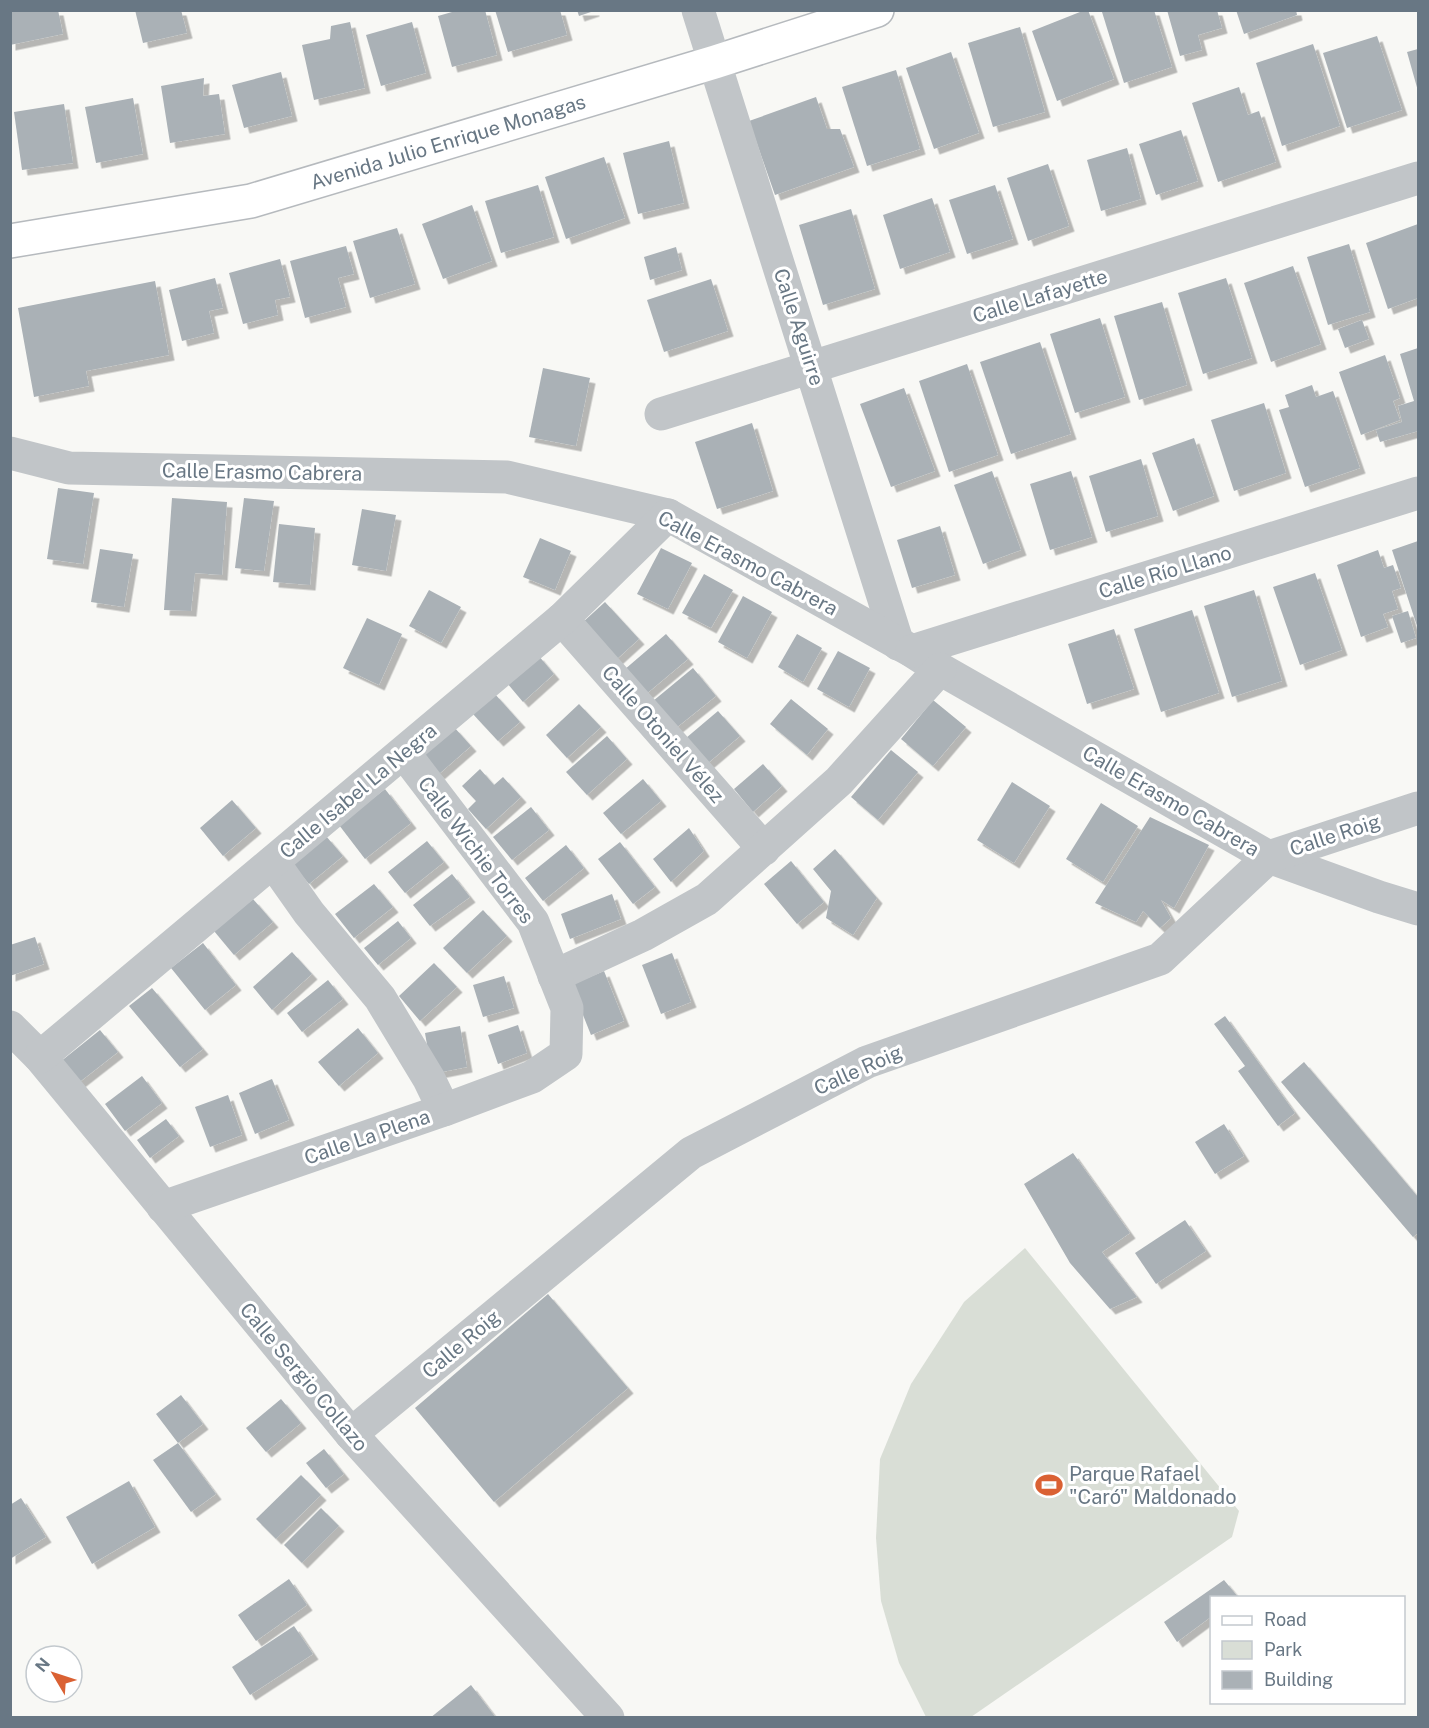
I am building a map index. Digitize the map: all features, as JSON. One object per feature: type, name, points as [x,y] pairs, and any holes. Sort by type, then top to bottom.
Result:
[{"type":"main road","name":"Avenida Julio Enrique Monagas","points":[[10,240],[251,201],[715,62],[877,10]]},
{"type":"street","name":"Calle Aguirre","points":[[699,10],[812,367],[905,647]]},
{"type":"street","name":"Calle Lafayette","points":[[661,414],[1419,178]]},
{"type":"street","name":"Calle Erasmo Cabrera","points":[[10,453],[69,468],[507,477],[668,515],[905,647],[1269,857],[1419,909]]},
{"type":"street","name":"Calle Río Llano","points":[[905,647],[1419,493]]},
{"type":"street","name":"Calle Isabel La Negra","points":[[40,1057],[562,619],[668,515]]},
{"type":"street","name":"Calle Otoniel Vélez","points":[[562,619],[764,849]]},
{"type":"street","points":[[554,976],[644,935],[707,900],[839,781],[940,669]]},
{"type":"street","name":"Calle Wichie Torres","points":[[404,753],[532,922],[567,1008],[566,1054]]},
{"type":"street","name":"Calle Roig","points":[[351,1434],[691,1153],[867,1062],[1160,959],[1269,857],[1419,808]]},
{"type":"street","points":[[273,862],[309,912],[380,998],[429,1079],[444,1110]]},
{"type":"street","points":[[1379,897],[1419,885]]},
{"type":"street","name":"Calle Sergio Collazo","points":[[10,1027],[40,1057],[351,1434],[608,1718]]},
{"type":"street","name":"Calle La Plena","points":[[163,1207],[444,1110],[532,1077],[566,1054]]},
{"type":"green space","name":"Parque Rafael \"Caró\" Maldonado","points":[[1025,1248],[1239,1511],[1232,1537],[971,1717],[926,1717],[899,1663],[881,1601],[876,1538],[880,1459],[911,1384],[964,1302]]},
{"type":"building","points":[[10,10],[58,10],[63,34],[10,45]]},
{"type":"building","points":[[135,10],[181,10],[187,33],[143,43]]},
{"type":"building","points":[[459,10],[485,10],[497,55],[452,67],[438,16]]},
{"type":"building","points":[[495,10],[560,10],[567,35],[508,52]]},
{"type":"building","points":[[577,10],[594,10],[594,11],[579,16]]},
{"type":"building","points":[[1088,10],[1114,79],[1057,101],[1032,31]]},
{"type":"building","points":[[1154,10],[1172,67],[1124,83],[1102,12]]},
{"type":"building","points":[[1167,10],[1217,10],[1222,28],[1198,35],[1202,50],[1180,56]]},
{"type":"building","points":[[1236,10],[1296,10],[1297,15],[1244,34]]},
{"type":"building","points":[[350,22],[365,88],[314,100],[302,45],[330,39],[331,26]]},
{"type":"building","points":[[412,22],[426,73],[381,86],[366,35]]},
{"type":"building","points":[[1020,27],[1045,112],[993,127],[968,43]]},
{"type":"building","points":[[1377,36],[1402,110],[1347,128],[1323,53]]},
{"type":"building","points":[[1313,44],[1340,126],[1282,146],[1256,63]]},
{"type":"building","points":[[1418,49],[1418,91],[1407,52]]},
{"type":"building","points":[[951,52],[979,133],[934,149],[906,68]]},
{"type":"building","points":[[896,70],[920,149],[867,166],[842,87]]},
{"type":"building","points":[[281,72],[292,116],[244,128],[232,85]]},
{"type":"building","points":[[204,78],[203,96],[219,94],[225,134],[170,143],[161,86]]},
{"type":"building","points":[[1239,87],[1248,115],[1259,111],[1276,162],[1218,182],[1192,103]]},
{"type":"building","points":[[816,97],[827,129],[840,129],[854,167],[775,195],[749,121]]},
{"type":"building","points":[[133,98],[143,154],[96,163],[85,107]]},
{"type":"building","points":[[64,104],[73,163],[22,170],[14,112]]},
{"type":"building","points":[[1181,130],[1198,181],[1156,195],[1139,144]]},
{"type":"building","points":[[669,141],[684,203],[638,214],[623,153]]},
{"type":"building","points":[[1127,148],[1141,199],[1101,211],[1087,160]]},
{"type":"building","points":[[604,157],[625,218],[566,239],[545,177]]},
{"type":"building","points":[[1048,164],[1069,226],[1028,241],[1007,178]]},
{"type":"building","points":[[538,185],[554,237],[501,253],[485,201]]},
{"type":"building","points":[[995,185],[1013,239],[967,254],[949,200]]},
{"type":"building","points":[[932,198],[950,252],[900,269],[883,215]]},
{"type":"building","points":[[472,205],[492,261],[443,279],[422,224]]},
{"type":"building","points":[[851,209],[875,289],[823,305],[799,225]]},
{"type":"building","points":[[1418,224],[1418,298],[1388,309],[1366,243]]},
{"type":"building","points":[[397,228],[415,284],[370,298],[353,241]]},
{"type":"building","points":[[1349,244],[1370,312],[1328,325],[1307,257]]},
{"type":"building","points":[[346,246],[354,274],[338,278],[346,307],[305,318],[290,261]]},
{"type":"building","points":[[676,247],[682,270],[650,280],[644,257]]},
{"type":"building","points":[[280,259],[290,297],[275,300],[278,315],[243,324],[229,273]]},
{"type":"building","points":[[1293,266],[1321,344],[1271,362],[1244,283]]},
{"type":"building","points":[[215,278],[223,308],[209,311],[214,333],[182,341],[169,290]]},
{"type":"building","points":[[1226,278],[1252,358],[1203,374],[1178,293]]},
{"type":"building","points":[[711,279],[728,331],[664,352],[647,300]]},
{"type":"building","points":[[155,281],[169,355],[86,371],[89,386],[34,397],[18,308]]},
{"type":"building","points":[[1162,302],[1187,385],[1139,400],[1114,316]]},
{"type":"building","points":[[1100,318],[1125,397],[1075,413],[1050,334]]},
{"type":"building","points":[[1362,320],[1369,339],[1345,348],[1338,329]]},
{"type":"building","points":[[1040,342],[1071,434],[1011,454],[980,362]]},
{"type":"building","points":[[1418,348],[1418,431],[1380,442],[1376,430],[1402,422],[1398,406],[1414,401],[1400,354]]},
{"type":"building","points":[[1385,355],[1400,398],[1393,401],[1400,420],[1361,435],[1339,372]]},
{"type":"building","points":[[967,364],[998,455],[949,472],[919,381]]},
{"type":"building","points":[[543,368],[590,378],[576,446],[529,437]]},
{"type":"building","points":[[1312,385],[1316,397],[1333,391],[1360,468],[1305,487],[1279,410],[1289,407],[1285,395]]},
{"type":"building","points":[[904,388],[935,471],[891,487],[860,404]]},
{"type":"building","points":[[1264,403],[1286,473],[1234,491],[1211,420]]},
{"type":"building","points":[[752,423],[773,491],[717,509],[695,442]]},
{"type":"building","points":[[1194,438],[1214,496],[1173,511],[1152,453]]},
{"type":"building","points":[[1141,459],[1158,516],[1106,532],[1089,476]]},
{"type":"building","points":[[992,471],[1021,550],[983,564],[954,485]]},
{"type":"building","points":[[1071,471],[1092,537],[1050,550],[1030,484]]},
{"type":"building","points":[[58,488],[94,493],[83,564],[47,559]]},
{"type":"building","points":[[172,498],[227,502],[222,575],[195,573],[191,611],[164,610]]},
{"type":"building","points":[[244,498],[274,501],[264,571],[235,568]]},
{"type":"building","points":[[362,509],[396,515],[386,571],[352,565]]},
{"type":"building","points":[[279,524],[315,528],[310,585],[273,582]]},
{"type":"building","points":[[940,526],[955,575],[912,588],[897,540]]},
{"type":"building","points":[[540,538],[571,551],[555,590],[523,577]]},
{"type":"building","points":[[1418,541],[1418,629],[1392,550]]},
{"type":"building","points":[[661,548],[692,563],[668,609],[637,594]]},
{"type":"building","points":[[100,549],[133,554],[124,607],[91,602]]},
{"type":"building","points":[[1378,550],[1384,568],[1393,565],[1401,588],[1392,591],[1398,609],[1383,614],[1388,627],[1361,637],[1337,565]]},
{"type":"building","points":[[1315,573],[1342,650],[1300,665],[1273,587]]},
{"type":"building","points":[[704,574],[733,590],[711,628],[682,613]]},
{"type":"building","points":[[429,590],[461,607],[441,643],[409,626]]},
{"type":"building","points":[[1254,590],[1282,681],[1232,697],[1204,606]]},
{"type":"building","points":[[743,596],[772,612],[747,658],[718,642]]},
{"type":"building","points":[[605,602],[639,639],[617,659],[583,622]]},
{"type":"building","points":[[1192,610],[1219,693],[1161,712],[1134,629]]},
{"type":"building","points":[[1408,611],[1416,638],[1401,643],[1392,616]]},
{"type":"building","points":[[367,618],[402,634],[379,685],[343,668]]},
{"type":"building","points":[[1114,629],[1134,689],[1087,704],[1068,644]]},
{"type":"building","points":[[666,634],[688,659],[645,695],[624,670]]},
{"type":"building","points":[[797,634],[822,648],[803,682],[778,667]]},
{"type":"building","points":[[838,651],[870,668],[849,707],[817,689]]},
{"type":"building","points":[[538,655],[554,674],[523,702],[507,683]]},
{"type":"building","points":[[693,668],[716,696],[676,728],[653,701]]},
{"type":"building","points":[[494,693],[520,722],[498,741],[472,713]]},
{"type":"building","points":[[791,699],[828,729],[807,755],[770,724]]},
{"type":"building","points":[[933,700],[966,727],[933,766],[901,739]]},
{"type":"building","points":[[579,704],[601,727],[567,758],[546,735]]},
{"type":"building","points":[[718,711],[740,736],[708,763],[686,738]]},
{"type":"building","points":[[454,727],[471,746],[439,774],[422,755]]},
{"type":"building","points":[[607,736],[627,759],[587,795],[566,772]]},
{"type":"building","points":[[891,750],[918,772],[878,820],[851,797]]},
{"type":"building","points":[[763,764],[782,786],[753,812],[734,789]]},
{"type":"building","points":[[480,769],[494,785],[503,777],[521,797],[486,829],[468,809],[476,801],[462,786]]},
{"type":"building","points":[[643,779],[661,801],[621,834],[603,813]]},
{"type":"building","points":[[1012,782],[1050,806],[1014,863],[977,840]]},
{"type":"building","points":[[385,789],[411,823],[365,859],[339,825]]},
{"type":"building","points":[[232,800],[256,828],[223,856],[200,828]]},
{"type":"building","points":[[1101,803],[1138,826],[1103,882],[1066,859]]},
{"type":"building","points":[[531,807],[549,830],[512,860],[493,837]]},
{"type":"building","points":[[1150,817],[1209,845],[1174,908],[1161,900],[1171,918],[1160,928],[1143,911],[1136,922],[1095,903]]},
{"type":"building","points":[[689,828],[704,851],[671,882],[653,859]]},
{"type":"building","points":[[326,836],[343,856],[309,884],[292,864]]},
{"type":"building","points":[[427,841],[444,862],[405,893],[388,872]]},
{"type":"building","points":[[620,842],[655,887],[633,904],[598,859]]},
{"type":"building","points":[[566,845],[584,868],[543,901],[525,878]]},
{"type":"building","points":[[835,849],[877,898],[853,935],[826,918],[831,891],[813,869]]},
{"type":"building","points":[[791,861],[824,902],[797,924],[764,884]]},
{"type":"building","points":[[452,874],[470,897],[430,926],[413,905]]},
{"type":"building","points":[[374,884],[393,907],[354,938],[335,914]]},
{"type":"building","points":[[612,894],[621,919],[570,939],[561,914]]},
{"type":"building","points":[[253,899],[273,922],[234,955],[214,931]]},
{"type":"building","points":[[483,910],[507,936],[467,973],[443,948]]},
{"type":"building","points":[[398,921],[411,938],[378,965],[364,948]]},
{"type":"building","points":[[35,937],[44,964],[10,976],[10,945]]},
{"type":"building","points":[[203,943],[236,985],[205,1010],[171,968]]},
{"type":"building","points":[[292,952],[312,974],[272,1010],[253,987]]},
{"type":"building","points":[[672,953],[691,1002],[661,1014],[642,965]]},
{"type":"building","points":[[434,963],[457,987],[420,1021],[399,996]]},
{"type":"building","points":[[604,971],[624,1021],[591,1035],[571,985]]},
{"type":"building","points":[[504,976],[514,1008],[483,1017],[473,985]]},
{"type":"building","points":[[328,980],[343,999],[302,1032],[287,1013]]},
{"type":"building","points":[[152,988],[203,1049],[180,1067],[129,1006]]},
{"type":"building","points":[[1225,1016],[1295,1113],[1278,1126],[1238,1071],[1245,1066],[1214,1024]]},
{"type":"building","points":[[518,1025],[527,1053],[498,1064],[488,1035]]},
{"type":"building","points":[[460,1026],[467,1067],[432,1074],[425,1033]]},
{"type":"building","points":[[358,1028],[378,1053],[339,1086],[318,1062]]},
{"type":"building","points":[[100,1030],[118,1052],[77,1084],[60,1062]]},
{"type":"building","points":[[1304,1062],[1418,1197],[1418,1233],[1413,1237],[1281,1082]]},
{"type":"building","points":[[142,1076],[162,1103],[125,1131],[105,1104]]},
{"type":"building","points":[[272,1079],[289,1120],[255,1134],[239,1093]]},
{"type":"building","points":[[228,1095],[242,1135],[210,1147],[195,1107]]},
{"type":"building","points":[[166,1119],[179,1136],[150,1158],[137,1140]]},
{"type":"building","points":[[1224,1124],[1244,1156],[1215,1174],[1195,1142]]},
{"type":"building","points":[[1073,1153],[1130,1233],[1102,1252],[1137,1297],[1110,1309],[1070,1263],[1024,1184]]},
{"type":"building","points":[[1185,1220],[1206,1251],[1156,1284],[1135,1253]]},
{"type":"building","points":[[548,1294],[628,1388],[494,1502],[415,1408]]},
{"type":"building","points":[[181,1395],[203,1424],[178,1443],[156,1414]]},
{"type":"building","points":[[281,1399],[301,1423],[266,1452],[246,1428]]},
{"type":"building","points":[[178,1443],[216,1494],[191,1512],[153,1460]]},
{"type":"building","points":[[324,1449],[344,1474],[326,1488],[306,1463]]},
{"type":"building","points":[[301,1475],[321,1495],[276,1539],[256,1519]]},
{"type":"building","points":[[129,1481],[155,1527],[92,1564],[66,1517]]},
{"type":"building","points":[[21,1498],[46,1537],[10,1559],[10,1505]]},
{"type":"building","points":[[321,1508],[339,1526],[302,1563],[284,1545]]},
{"type":"building","points":[[289,1579],[307,1605],[256,1641],[238,1615]]},
{"type":"building","points":[[1224,1580],[1237,1596],[1210,1596],[1210,1617],[1177,1642],[1164,1622]]},
{"type":"building","points":[[294,1626],[313,1654],[250,1695],[232,1667]]},
{"type":"building","points":[[471,1685],[496,1718],[430,1718]]},
{"type":"place","name":"Parque Rafael \"Caró\" Maldonado","points":[[1049,1485]]}]
